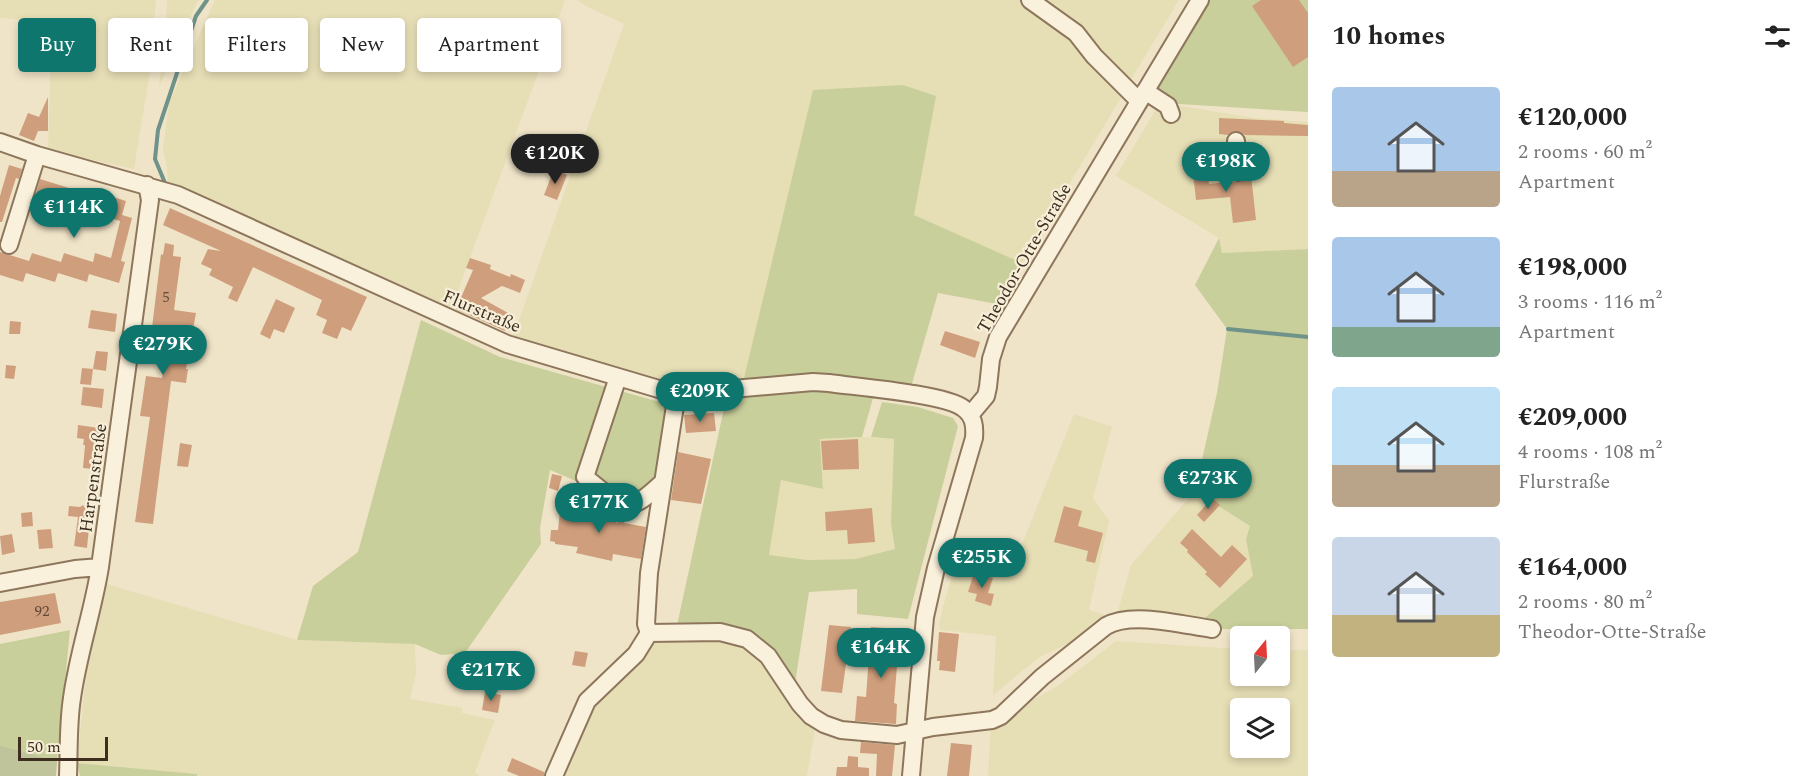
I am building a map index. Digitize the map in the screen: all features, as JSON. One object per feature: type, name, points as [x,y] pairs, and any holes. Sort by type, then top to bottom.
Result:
[{"type":"street","points":[[1030,0],[1076,33],[1094,56],[1142,96],[1168,105],[1171,114]]},
{"type":"street","name":"Theodor-Otte-Straße","points":[[970,415],[986,396],[991,359],[998,337],[1200,0]]},
{"type":"street","points":[[1236,141],[1239,172]]},
{"type":"street","name":"Flurstraße","points":[[0,142],[37,155],[178,195],[507,344],[618,377],[677,393],[813,382],[829,383],[940,399],[955,404],[970,415]]},
{"type":"street","points":[[9,245],[37,155]]},
{"type":"street","name":"Harpenstraße","points":[[68,776],[71,701],[100,567],[150,200],[147,185]]},
{"type":"street","points":[[618,377],[585,477],[620,505],[626,506],[635,504],[662,483]]},
{"type":"street","points":[[649,633],[646,624],[649,573],[677,393]]},
{"type":"street","points":[[911,776],[925,617],[936,568],[974,438],[975,428],[970,415]]},
{"type":"street","points":[[0,583],[75,569],[100,567]]},
{"type":"street","points":[[649,633],[720,632],[747,639],[768,656],[800,704],[811,716],[841,730],[897,735],[992,720],[1001,716],[1042,677],[1106,626],[1117,620],[1146,620],[1212,629]]},
{"type":"street","points":[[554,776],[587,700],[636,654],[649,633]]},
{"type":"shaded area","points":[[0,0],[156,0],[154,18],[108,18],[108,72],[150,72],[134,169],[48,150],[50,72],[96,72],[96,18],[0,18]]},
{"type":"shaded area","points":[[167,0],[198,0],[190,18],[166,18]]},
{"type":"shaded area","points":[[215,0],[565,0],[558,18],[417,18],[417,72],[538,72],[450,312],[168,183],[163,149],[169,103],[183,72],[193,72],[193,49],[205,22],[205,72],[308,72],[308,18],[207,18]]},
{"type":"shaded area","points":[[577,0],[1024,0],[1035,6],[1125,91],[1022,263],[913,215],[743,382],[674,387],[512,340],[624,24]]},
{"type":"shaded area","points":[[1035,0],[1179,0],[1127,86]]},
{"type":"shaded area","points":[[161,72],[166,72],[159,87]]},
{"type":"shaded area","points":[[1169,104],[1254,118],[1308,122],[1308,249],[1222,253],[1219,238],[1116,176],[1158,106]]},
{"type":"shaded area","points":[[1074,414],[1112,427],[1093,498],[1109,521],[1089,610],[1116,618],[1131,565],[1195,491],[1250,526],[1246,539],[1253,576],[1188,632],[1116,622],[1041,656],[993,695],[996,636],[940,630],[939,623],[962,541],[1019,552]]},
{"type":"shaded area","points":[[862,437],[894,439],[891,523],[895,549],[855,559],[808,560],[769,555],[781,480],[823,489],[820,439]]},
{"type":"shaded area","points":[[103,583],[297,640],[415,644],[416,675],[410,699],[462,708],[462,713],[495,720],[475,772],[480,776],[197,776],[197,774],[77,763],[85,684]]},
{"type":"shaded area","points":[[655,636],[745,641],[816,723],[807,776],[557,776],[590,702]]},
{"type":"shaded area","points":[[1116,641],[1230,648],[1230,686],[1290,686],[1290,650],[1308,650],[1308,776],[988,776],[991,723],[1058,686]]},
{"type":"green space","points":[[1205,0],[1308,0],[1308,112],[1179,104],[1164,100],[1156,93],[1156,84]]},
{"type":"green space","points":[[903,85],[936,96],[914,215],[1022,263],[997,304],[938,293],[911,387],[877,384],[862,437],[820,439],[823,489],[781,480],[769,555],[808,560],[855,559],[895,549],[891,523],[894,439],[871,437],[882,402],[918,407],[953,418],[958,426],[908,619],[857,614],[857,589],[809,592],[794,690],[761,645],[676,630],[726,399],[739,399],[813,90]]},
{"type":"green space","points":[[1219,238],[1222,253],[1308,249],[1308,629],[1290,629],[1290,626],[1230,626],[1230,629],[1192,629],[1253,576],[1246,539],[1250,526],[1195,491],[1217,393],[1227,329],[1195,285]]},
{"type":"green space","points":[[421,320],[500,357],[670,405],[652,507],[649,501],[582,486],[550,470],[540,528],[541,544],[465,653],[441,655],[415,644],[297,640],[313,586],[358,552]]},
{"type":"green space","points":[[70,630],[57,761],[0,745],[0,644]]},
{"type":"green space","points":[[0,745],[57,761],[56,776],[0,776]]},
{"type":"green space","points":[[77,763],[197,774],[197,776],[80,776]]},
{"type":"building","points":[[1261,0],[1299,0],[1308,13],[1308,57],[1293,67],[1252,6]]},
{"type":"building","points":[[48,97],[48,131],[38,131],[34,141],[19,135],[28,113],[39,117]]},
{"type":"building","points":[[1219,118],[1284,121],[1284,123],[1308,125],[1308,136],[1245,135],[1236,131],[1228,135],[1219,134]]},
{"type":"building","points":[[562,134],[572,138],[567,151],[557,148]]},
{"type":"building","points":[[1207,163],[1209,184],[1228,182],[1229,177],[1234,182],[1239,182],[1251,175],[1256,220],[1233,223],[1230,197],[1196,200],[1192,164]]},
{"type":"building","points":[[9,165],[22,169],[19,179],[16,178],[2,222],[0,222],[0,196]]},
{"type":"building","points":[[554,169],[567,175],[557,200],[544,195]]},
{"type":"building","points":[[40,179],[95,196],[97,192],[126,201],[122,215],[132,218],[121,261],[125,262],[119,283],[89,274],[87,282],[58,273],[55,282],[26,273],[23,282],[0,275],[0,252],[29,261],[32,253],[61,262],[64,253],[93,262],[95,253],[111,258],[120,221],[91,212],[89,216],[34,200]]},
{"type":"building","points":[[170,208],[367,297],[351,331],[342,327],[337,339],[322,333],[327,320],[316,315],[322,300],[253,267],[237,302],[228,298],[233,287],[209,275],[212,269],[201,264],[208,249],[221,251],[163,225]]},
{"type":"building","points":[[165,243],[174,245],[173,256],[181,257],[174,310],[196,313],[186,369],[188,369],[186,383],[171,381],[153,524],[135,522],[150,417],[140,416],[146,376],[162,378],[165,355],[149,352],[161,254],[163,255]]},
{"type":"building","points":[[470,258],[491,265],[490,269],[510,277],[511,274],[525,280],[520,293],[502,286],[481,298],[512,315],[505,331],[456,309],[473,270],[466,268]]},
{"type":"building","points":[[276,299],[295,308],[284,333],[274,329],[270,339],[260,334]]},
{"type":"building","points":[[91,310],[117,314],[115,332],[88,328]]},
{"type":"building","points":[[10,321],[21,322],[20,334],[9,334]]},
{"type":"building","points":[[945,331],[980,342],[975,358],[940,345]]},
{"type":"building","points":[[96,351],[108,352],[106,371],[93,369]]},
{"type":"building","points":[[6,365],[16,366],[14,379],[5,378]]},
{"type":"building","points":[[82,368],[93,369],[91,385],[80,384]]},
{"type":"building","points":[[83,387],[104,389],[102,408],[81,405]]},
{"type":"building","points":[[714,413],[716,431],[686,433],[684,415]]},
{"type":"building","points":[[78,425],[99,428],[99,432],[103,433],[100,453],[95,453],[93,469],[83,468],[85,445],[83,445],[84,439],[77,438]]},
{"type":"building","points":[[858,439],[859,469],[823,470],[821,441]]},
{"type":"building","points":[[180,443],[192,445],[188,467],[177,466]]},
{"type":"building","points":[[678,452],[711,459],[701,504],[671,500]]},
{"type":"building","points":[[552,474],[562,476],[558,491],[549,488]]},
{"type":"building","points":[[1212,498],[1220,505],[1204,522],[1197,515]]},
{"type":"building","points":[[601,503],[615,514],[616,523],[625,519],[624,523],[646,527],[641,559],[613,554],[612,561],[576,553],[578,547],[555,544],[550,541],[551,530],[558,530],[560,511],[586,514],[585,505]]},
{"type":"building","points":[[83,505],[85,508],[91,508],[87,548],[74,546],[78,517],[68,516],[69,506]]},
{"type":"building","points":[[1064,506],[1082,511],[1078,526],[1103,533],[1095,563],[1086,561],[1088,551],[1054,542]]},
{"type":"building","points":[[872,508],[875,542],[848,544],[847,530],[826,531],[825,512]]},
{"type":"building","points":[[32,512],[33,526],[22,527],[21,513]]},
{"type":"building","points":[[51,529],[53,548],[39,549],[37,530]]},
{"type":"building","points":[[1192,529],[1221,557],[1232,545],[1247,559],[1220,588],[1205,574],[1207,572],[1180,543]]},
{"type":"building","points":[[12,534],[15,552],[2,555],[0,536]]},
{"type":"building","points":[[974,573],[993,578],[988,593],[994,594],[991,606],[975,601],[977,594],[968,592]]},
{"type":"building","points":[[55,593],[61,623],[0,635],[0,602]]},
{"type":"building","points":[[829,625],[851,627],[842,693],[821,691]]},
{"type":"building","points":[[871,627],[900,629],[894,703],[897,704],[896,724],[855,721],[857,696],[866,697]]},
{"type":"building","points":[[939,632],[959,634],[955,672],[939,670],[940,661],[937,661]]},
{"type":"building","points":[[575,651],[588,653],[585,667],[572,665]]},
{"type":"building","points":[[485,692],[501,695],[498,713],[482,710]]},
{"type":"building","points":[[861,742],[895,745],[892,776],[876,776],[877,754],[860,753]]},
{"type":"building","points":[[951,743],[972,745],[969,776],[947,776]]},
{"type":"building","points":[[848,756],[858,757],[858,767],[869,768],[869,776],[836,776],[837,767],[847,767]]},
{"type":"building","points":[[512,758],[544,772],[544,776],[519,776],[507,771]]},
{"type":"waterway","points":[[165,183],[155,159],[158,130],[196,16],[207,0]]},
{"type":"waterway","points":[[1228,329],[1308,337]]}]
